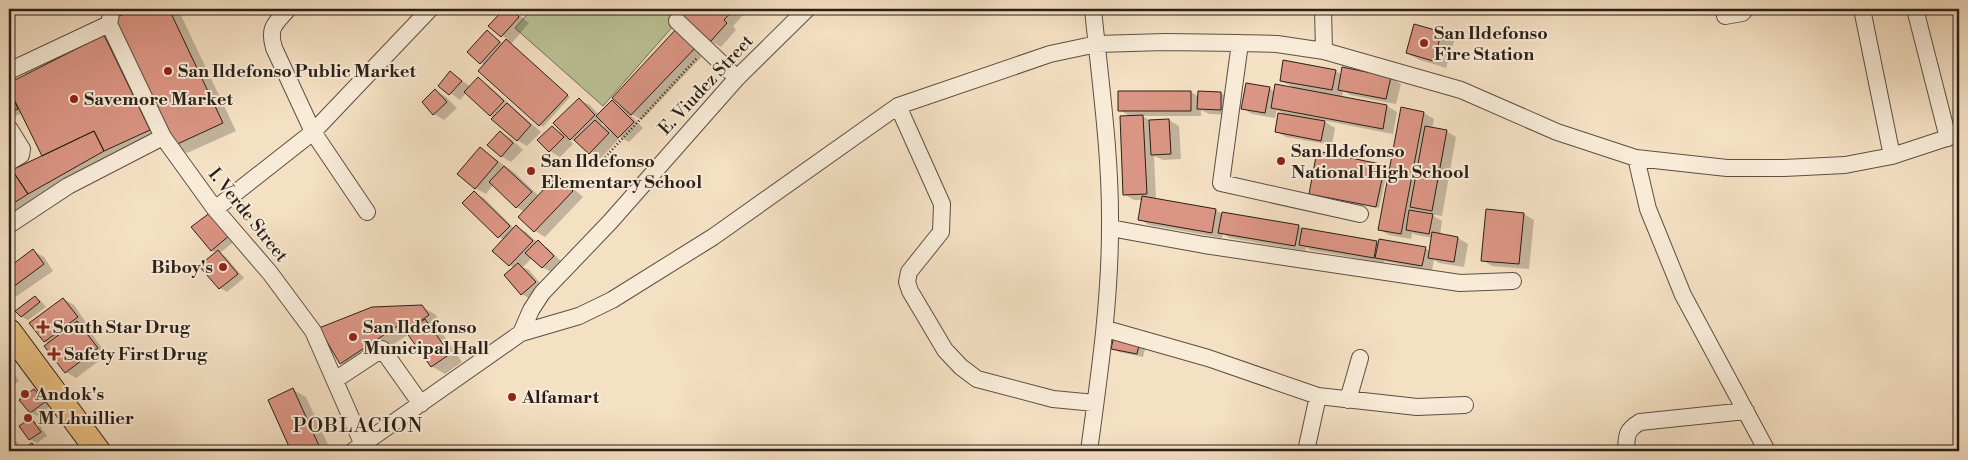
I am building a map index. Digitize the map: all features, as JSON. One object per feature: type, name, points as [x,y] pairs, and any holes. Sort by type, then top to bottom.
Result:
[{"type":"highway","points":[[9,331],[98,451]]},
{"type":"street","points":[[288,9],[274,24],[270,36],[274,48],[313,132],[367,212]]},
{"type":"street","points":[[215,209],[313,132],[430,9]]},
{"type":"street","name":"E. Viudez Street","points":[[521,333],[531,310],[542,293],[610,222],[737,78],[807,9]]},
{"type":"street","points":[[1089,451],[1106,329],[1110,228],[1107,155],[1093,9]]},
{"type":"street","points":[[1323,9],[1324,51]]},
{"type":"street","points":[[1725,16],[1742,13],[1746,9]]},
{"type":"street","points":[[1862,9],[1892,156]]},
{"type":"street","points":[[358,448],[521,333],[579,316],[612,300],[713,237],[898,106],[1050,54],[1097,44],[1165,42],[1277,44],[1324,51],[1461,90],[1557,132],[1636,158],[1727,168],[1784,168],[1845,164],[1892,156],[1954,136],[1915,9]]},
{"type":"street","points":[[9,71],[111,16]]},
{"type":"street","name":"I. Verde Street","points":[[111,16],[163,138],[215,209],[270,273],[313,331],[335,380],[358,448]]},
{"type":"street","points":[[677,22],[737,78]]},
{"type":"street","points":[[1240,43],[1221,183],[1360,214]]},
{"type":"street","points":[[898,106],[942,204],[941,232],[909,272],[907,282],[910,292],[945,350],[961,367],[977,379],[1053,399],[1096,403]]},
{"type":"street","points":[[9,128],[22,150],[21,155],[9,162]]},
{"type":"street","points":[[9,225],[68,186],[163,138]]},
{"type":"street","points":[[1636,158],[1648,209],[1683,295],[1767,451]]},
{"type":"street","points":[[1110,228],[1204,245],[1460,283],[1513,281]]},
{"type":"street","points":[[1106,329],[1208,358],[1318,396],[1417,408],[1465,405]]},
{"type":"street","points":[[335,380],[382,349],[421,404]]},
{"type":"street","points":[[1348,400],[1360,358]]},
{"type":"street","points":[[1306,451],[1318,396]]},
{"type":"street","points":[[1626,451],[1627,434],[1632,427],[1640,422],[1746,411]]},
{"type":"path","points":[[598,166],[705,48]]},
{"type":"green space","points":[[532,9],[688,9],[603,106],[515,28]]},
{"type":"building","name":"San Ildefonso Public Market","points":[[134,9],[169,9],[223,123],[173,146],[113,19]]},
{"type":"building","points":[[504,9],[511,9],[519,17],[501,37],[488,26]]},
{"type":"building","points":[[689,9],[734,9],[724,20],[727,23],[710,42],[682,17]]},
{"type":"building","name":"San Ildefonso Fire Station","points":[[1414,24],[1442,32],[1433,61],[1406,53]]},
{"type":"building","points":[[678,27],[698,45],[631,115],[612,98]]},
{"type":"building","points":[[487,30],[500,42],[480,64],[467,52]]},
{"type":"building","name":"Savemore Market","points":[[104,35],[150,130],[104,151],[94,131],[42,156],[9,89],[9,83]]},
{"type":"building","points":[[506,39],[568,95],[539,126],[478,71]]},
{"type":"building","points":[[1283,60],[1336,70],[1332,90],[1280,81]]},
{"type":"building","points":[[1342,67],[1391,77],[1386,99],[1338,90]]},
{"type":"building","points":[[450,71],[462,81],[449,95],[438,86]]},
{"type":"building","points":[[478,77],[504,101],[490,116],[464,92]]},
{"type":"building","points":[[1246,83],[1270,87],[1265,113],[1241,109]]},
{"type":"building","points":[[1275,84],[1387,105],[1383,129],[1271,108]]},
{"type":"building","points":[[9,89],[18,109],[9,113]]},
{"type":"building","points":[[435,89],[447,102],[433,115],[422,102]]},
{"type":"building","points":[[1118,91],[1191,91],[1191,111],[1118,111]]},
{"type":"building","points":[[1198,91],[1221,92],[1221,110],[1197,109]]},
{"type":"building","points":[[579,98],[595,115],[570,140],[553,123]]},
{"type":"building","points":[[612,100],[634,122],[618,138],[596,116]]},
{"type":"building","points":[[507,103],[531,125],[517,141],[491,119]]},
{"type":"building","points":[[1401,107],[1424,112],[1401,234],[1378,230]]},
{"type":"building","points":[[1278,113],[1325,121],[1321,141],[1275,132]]},
{"type":"building","points":[[1143,115],[1147,194],[1123,195],[1120,116]]},
{"type":"building","points":[[1169,119],[1171,154],[1151,155],[1149,120]]},
{"type":"building","points":[[595,120],[609,133],[589,154],[574,140]]},
{"type":"building","points":[[552,126],[564,137],[549,152],[537,140]]},
{"type":"building","points":[[1425,126],[1447,130],[1432,211],[1410,207]]},
{"type":"building","points":[[94,131],[104,151],[28,194],[12,170]]},
{"type":"building","points":[[500,131],[513,143],[501,157],[487,145]]},
{"type":"building","points":[[480,147],[498,162],[475,189],[457,174]]},
{"type":"building","points":[[1317,151],[1385,165],[1376,207],[1309,194]]},
{"type":"building","points":[[504,166],[532,192],[516,208],[489,182]]},
{"type":"building","points":[[12,170],[28,194],[9,206],[9,172]]},
{"type":"building","points":[[557,175],[573,191],[534,232],[518,217]]},
{"type":"building","points":[[474,191],[510,226],[498,238],[462,203]]},
{"type":"building","points":[[1142,196],[1216,209],[1212,233],[1138,220]]},
{"type":"building","points":[[1486,209],[1524,213],[1519,264],[1481,261]]},
{"type":"building","points":[[1409,210],[1433,214],[1429,234],[1406,230]]},
{"type":"building","points":[[211,212],[230,235],[211,251],[191,227]]},
{"type":"building","points":[[1222,212],[1299,225],[1295,246],[1218,233]]},
{"type":"building","points":[[516,225],[533,241],[509,266],[492,251]]},
{"type":"building","points":[[1302,228],[1377,241],[1374,258],[1299,245]]},
{"type":"building","points":[[1432,232],[1458,237],[1454,262],[1428,258]]},
{"type":"building","points":[[1379,239],[1426,247],[1422,266],[1375,258]]},
{"type":"building","points":[[538,240],[554,256],[542,268],[525,253]]},
{"type":"building","points":[[33,249],[44,264],[9,290],[9,267]]},
{"type":"building","points":[[218,250],[238,274],[219,289],[199,266]]},
{"type":"building","points":[[518,263],[536,282],[521,295],[504,275]]},
{"type":"building","points":[[35,296],[40,302],[21,317],[15,311]]},
{"type":"building","points":[[63,298],[78,317],[44,342],[29,323]]},
{"type":"building","name":"San Ildefonso Municipal Hall","points":[[422,305],[429,315],[407,330],[402,323],[340,364],[319,328],[372,307]]},
{"type":"building","points":[[425,319],[450,354],[431,367],[406,332]]},
{"type":"building","points":[[77,321],[98,348],[65,373],[44,346]]},
{"type":"building","points":[[1114,336],[1140,341],[1137,354],[1111,349]]},
{"type":"building","points":[[293,388],[320,448],[312,451],[291,451],[268,400]]},
{"type":"building","points":[[34,389],[45,402],[30,413],[19,400]]},
{"type":"building","points":[[31,418],[41,432],[29,440],[19,426]]},
{"type":"building","points":[[32,443],[38,451],[24,451],[22,449]]},
{"type":"place","name":"San Ildefonso Fire Station","points":[[1424,43]]},
{"type":"place","name":"San Ildefonso Public Market","points":[[168,71]]},
{"type":"place","name":"Savemore Market","points":[[74,99]]},
{"type":"place","name":"San Ildefonso National High School","points":[[1281,161]]},
{"type":"place","name":"San Ildefonso Elementary School","points":[[531,171]]},
{"type":"place","name":"Biboy's","points":[[223,267]]},
{"type":"place","name":"South Star Drug","points":[[43,327]]},
{"type":"place","name":"San Ildefonso Municipal Hall","points":[[353,337]]},
{"type":"place","name":"Safety First Drug","points":[[54,354]]},
{"type":"place","name":"Andok's","points":[[25,394]]},
{"type":"place","name":"Alfamart","points":[[512,397]]},
{"type":"place","name":"M Lhuillier","points":[[28,418]]},
{"type":"district","name":"POBLACION","points":[[358,426]]}]
